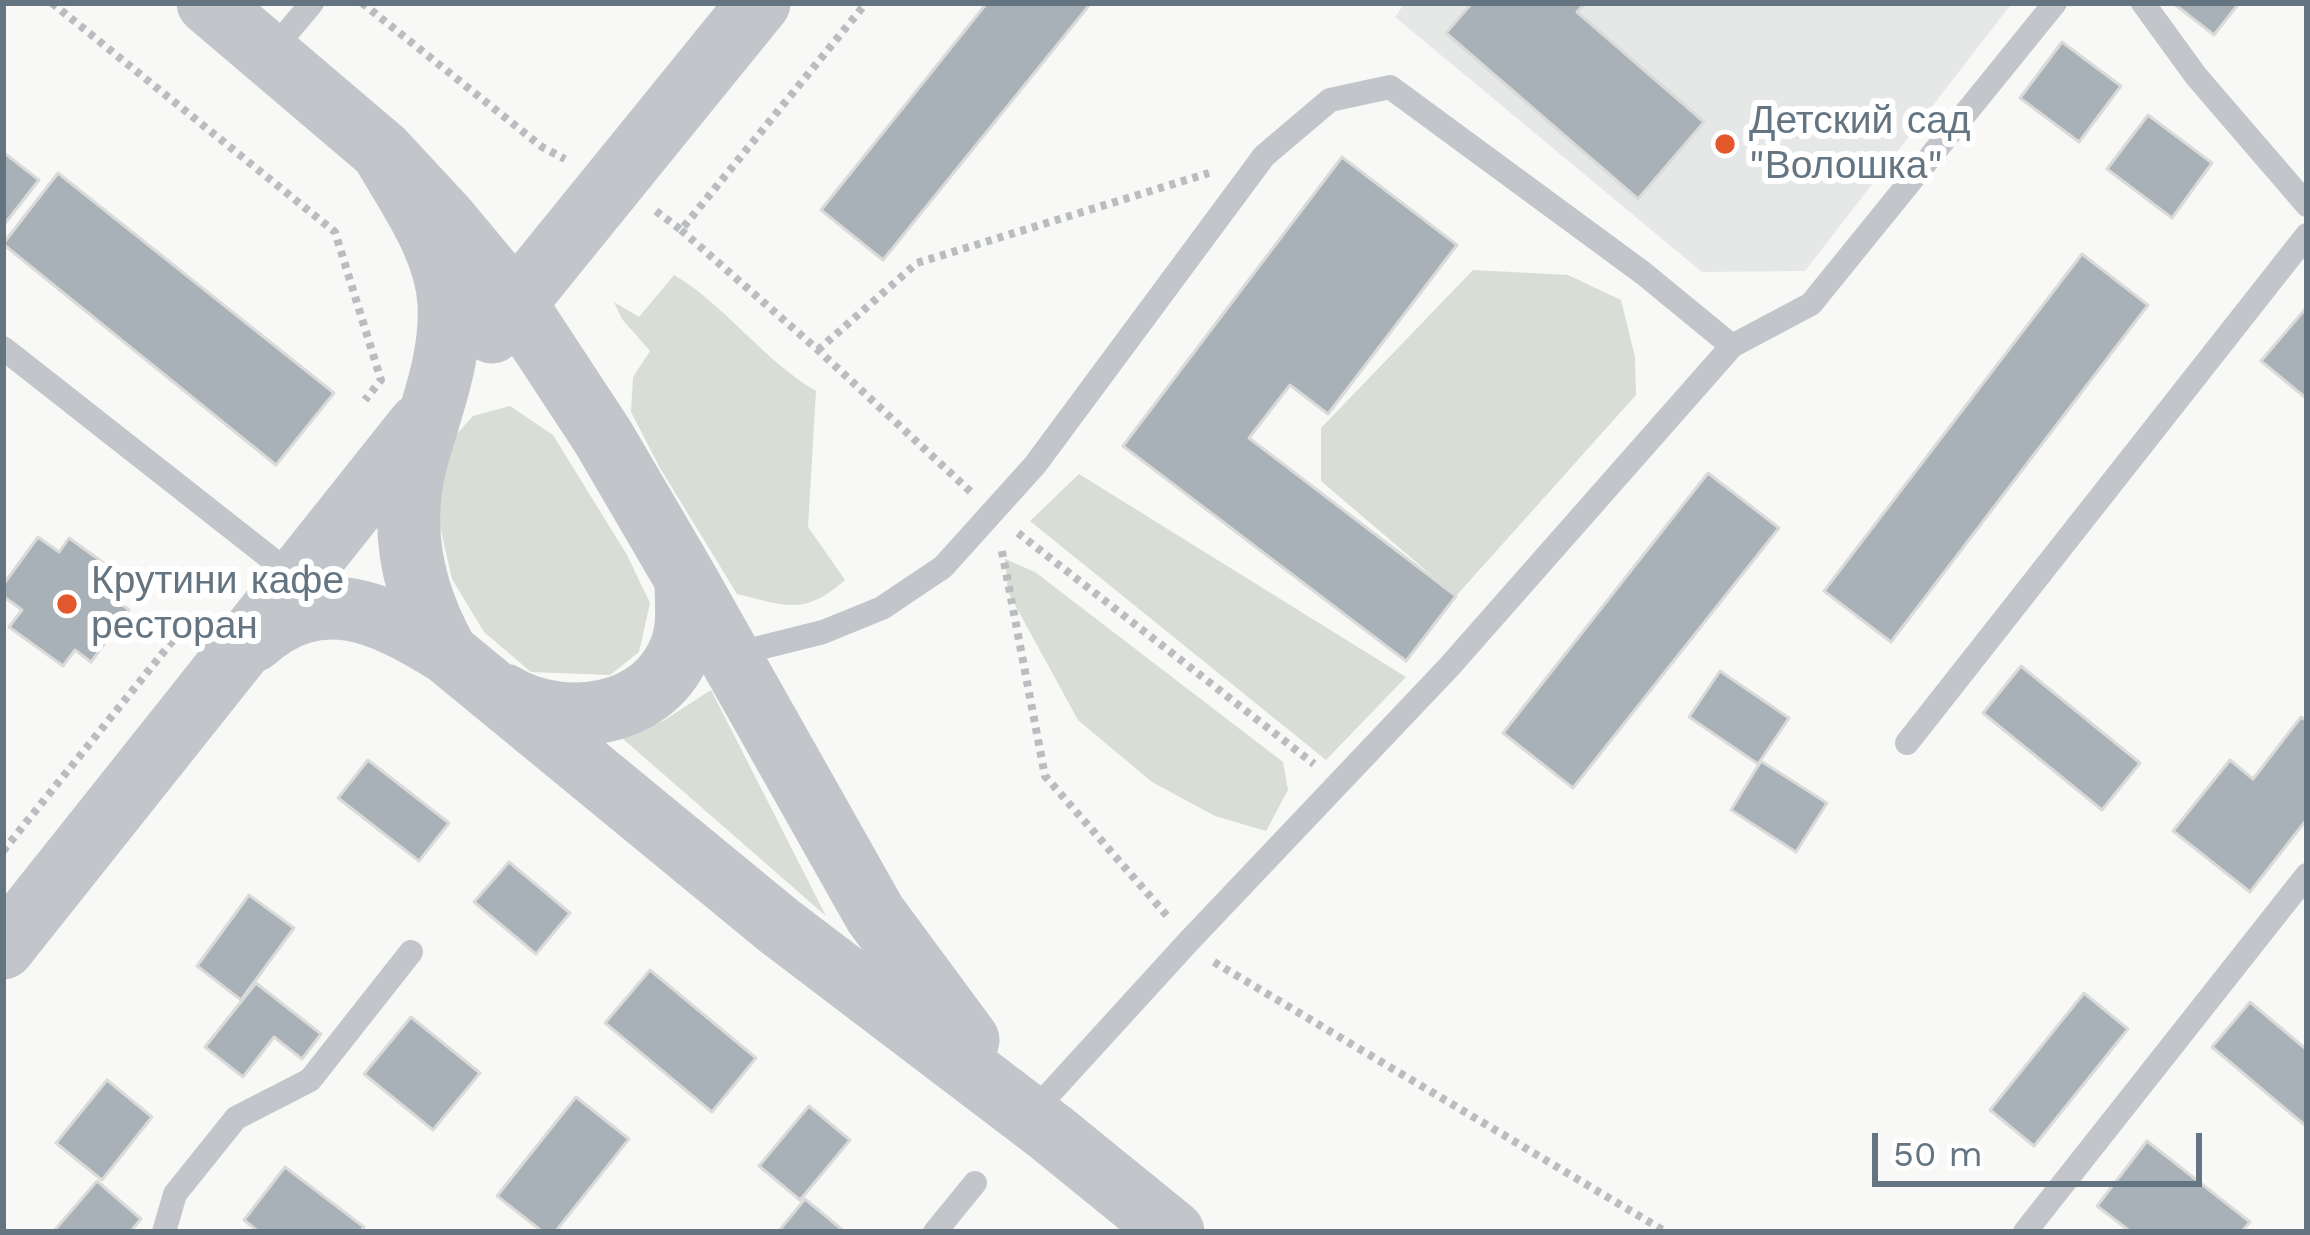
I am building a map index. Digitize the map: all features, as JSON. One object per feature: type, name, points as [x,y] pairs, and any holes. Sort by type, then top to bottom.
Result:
[{"type":"street","points":[[208,3],[382,151],[515,303],[603,437],[875,914],[918,977],[1030,1116]]},
{"type":"street","points":[[3,948],[211,640],[297,579],[759,3]]},
{"type":"street","points":[[382,151],[443,264],[449,302],[436,403],[415,467],[408,546],[428,621],[460,664],[779,926],[1030,1116],[1173,1232]]},
{"type":"street","points":[[436,403],[464,380],[482,373],[523,375],[559,394],[603,437]]},
{"type":"street","points":[[211,640],[319,608],[351,608],[384,617],[513,700],[546,710],[609,711],[652,691],[681,648],[687,623],[686,579]]},
{"type":"lane","points":[[270,53],[312,3]]},
{"type":"lane","points":[[1030,1116],[1449,667],[1732,346],[1811,304],[2055,3]]},
{"type":"lane","points":[[2143,3],[2196,76],[2307,205]]},
{"type":"lane","points":[[731,655],[823,632],[882,608],[943,567],[1035,465],[1264,156],[1330,100],[1390,87],[1643,273],[1732,346]]},
{"type":"lane","points":[[1907,743],[2307,235]]},
{"type":"lane","points":[[3,348],[297,579]]},
{"type":"lane","points":[[2025,1232],[2307,874]]},
{"type":"lane","points":[[168,1230],[176,1194],[236,1118],[310,1080],[411,952]]},
{"type":"lane","points":[[935,1232],[975,1183]]},
{"type":"path","points":[[52,3],[335,232],[380,380],[352,416]]},
{"type":"path","points":[[818,350],[917,263],[1264,156]]},
{"type":"path","points":[[681,230],[994,514],[1339,783]]},
{"type":"path","points":[[994,514],[1046,776],[1190,940],[1222,969],[1666,1232]]},
{"type":"path","points":[[3,851],[211,640]]},
{"type":"shaded area","name":"Детский сад \"Волошка\"","points":[[1405,3],[2012,3],[1805,271],[1702,272],[1395,17]]},
{"type":"shaded area","points":[[1473,270],[1568,275],[1621,300],[1635,357],[1636,395],[1456,596],[1321,481],[1321,428]]},
{"type":"shaded area","points":[[674,275],[816,391],[808,527],[845,580],[818,599],[794,605],[737,594],[631,412],[633,377],[650,351],[622,319],[614,302],[639,317]]},
{"type":"shaded area","points":[[510,406],[553,435],[627,555],[650,603],[639,652],[610,675],[531,672],[484,632],[452,579],[436,509],[444,448],[473,416]]},
{"type":"shaded area","points":[[1079,474],[1406,677],[1326,760],[1030,521]]},
{"type":"shaded area","points":[[1005,559],[1035,572],[1283,762],[1288,790],[1266,831],[1215,816],[1152,782],[1078,720],[1008,592]]},
{"type":"shaded area","points":[[711,690],[826,916],[622,738],[663,721]]},
{"type":"building","points":[[987,3],[1091,3],[883,260],[821,210]]},
{"type":"building","points":[[1472,3],[1585,3],[1577,12],[1704,122],[1638,199],[1446,33]]},
{"type":"building","points":[[2173,3],[2239,3],[2214,35]]},
{"type":"building","points":[[2062,42],[2121,86],[2079,142],[2020,98]]},
{"type":"building","points":[[2148,115],[2212,163],[2172,218],[2107,169]]},
{"type":"building","points":[[3,152],[39,180],[3,226]]},
{"type":"building","points":[[1342,157],[1457,245],[1328,414],[1290,385],[1249,438],[1456,596],[1406,661],[1123,446]]},
{"type":"building","points":[[58,173],[334,393],[276,465],[3,244]]},
{"type":"building","points":[[2082,254],[2148,305],[1891,642],[1824,591]]},
{"type":"building","points":[[2307,307],[2307,399],[2261,361]]},
{"type":"building","points":[[1708,473],[1779,528],[1573,788],[1503,733]]},
{"type":"building","name":"Крутини кафе ресторан","points":[[38,537],[59,552],[69,538],[126,579],[113,598],[129,610],[91,662],[75,650],[63,666],[9,627],[22,610],[3,596],[3,585]]},
{"type":"building","points":[[2021,666],[2140,763],[2102,810],[1983,713]]},
{"type":"building","points":[[1720,671],[1789,718],[1758,764],[1689,717]]},
{"type":"building","points":[[2301,717],[2307,721],[2307,819],[2250,892],[2173,831],[2230,760],[2253,779]]},
{"type":"building","points":[[368,760],[449,823],[419,861],[338,798]]},
{"type":"building","points":[[1761,761],[1827,803],[1796,852],[1731,810]]},
{"type":"building","points":[[509,862],[570,913],[536,954],[474,902]]},
{"type":"building","points":[[249,895],[294,928],[241,1000],[197,966]]},
{"type":"building","points":[[650,970],[756,1058],[712,1112],[605,1023]]},
{"type":"building","points":[[256,983],[321,1034],[302,1059],[274,1037],[243,1077],[205,1047]]},
{"type":"building","points":[[2084,993],[2128,1029],[2034,1146],[1990,1110]]},
{"type":"building","points":[[2250,1002],[2307,1050],[2307,1127],[2212,1047]]},
{"type":"building","points":[[411,1017],[480,1073],[433,1130],[364,1074]]},
{"type":"building","points":[[107,1080],[152,1117],[102,1180],[56,1143]]},
{"type":"building","points":[[576,1097],[629,1139],[555,1232],[543,1232],[497,1196]]},
{"type":"building","points":[[809,1106],[850,1140],[800,1200],[759,1166]]},
{"type":"building","points":[[2147,1141],[2250,1222],[2241,1232],[2131,1232],[2097,1206]]},
{"type":"building","points":[[285,1167],[364,1227],[360,1232],[259,1232],[244,1220]]},
{"type":"building","points":[[97,1181],[141,1219],[130,1232],[53,1232]]},
{"type":"building","points":[[805,1199],[845,1232],[778,1232]]},
{"type":"place","name":"Детский сад \"Волошка\"","points":[[1725,144]]},
{"type":"place","name":"Крутини кафе ресторан","points":[[67,604]]}]
